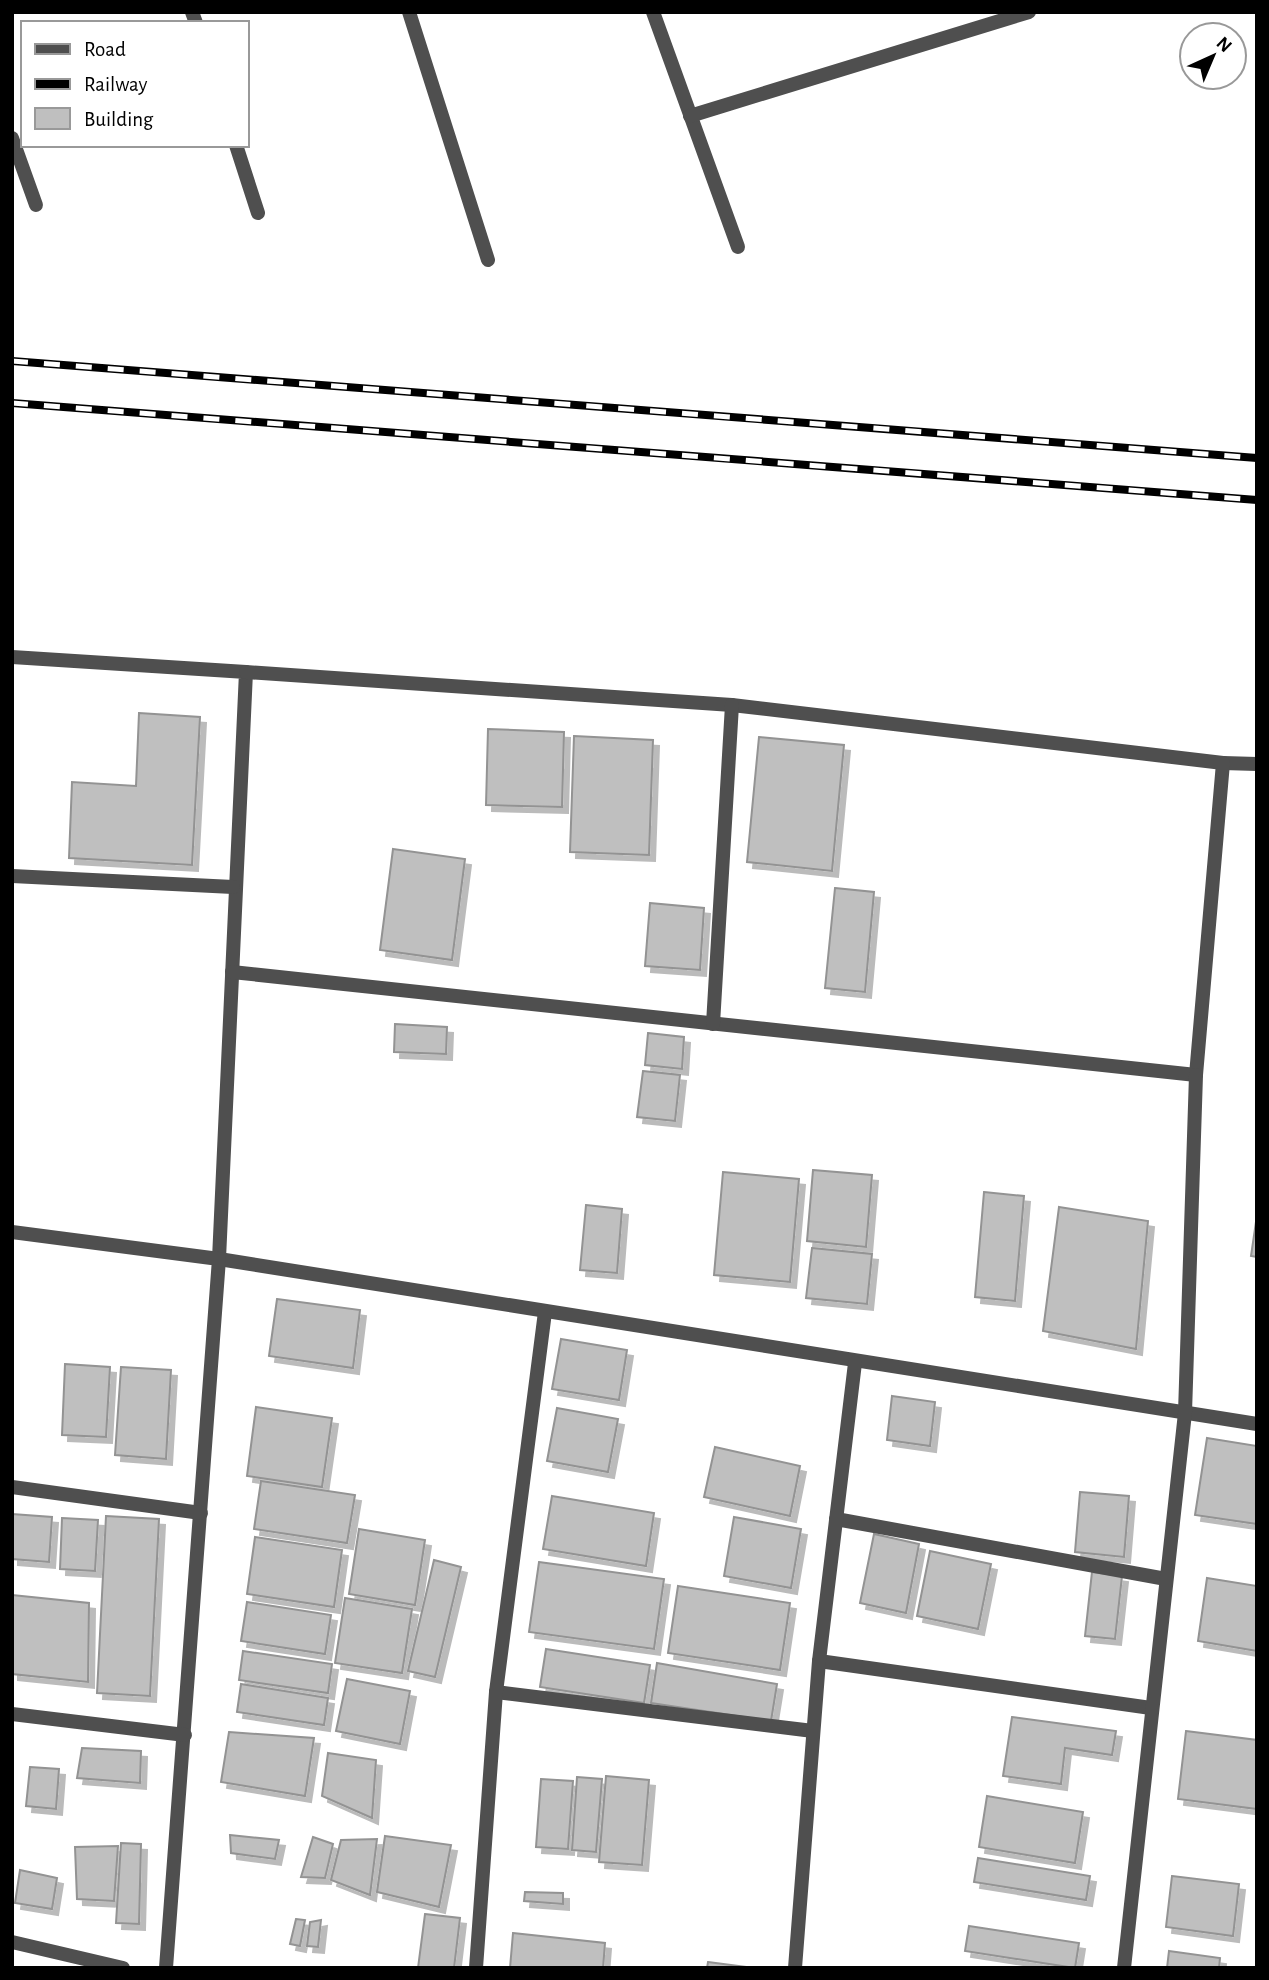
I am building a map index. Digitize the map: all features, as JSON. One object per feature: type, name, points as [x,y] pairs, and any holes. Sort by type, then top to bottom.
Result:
[{"type":"street","points":[[409,12],[488,260]]},
{"type":"street","points":[[653,12],[738,247]]},
{"type":"street","points":[[690,116],[1029,12]]},
{"type":"street","points":[[12,138],[36,205]]},
{"type":"street","points":[[237,147],[258,213]]},
{"type":"street","points":[[12,657],[732,705],[1223,763],[1257,764]]},
{"type":"street","points":[[166,1968],[219,1259],[232,972],[233,887],[246,672]]},
{"type":"street","points":[[713,1024],[732,705]]},
{"type":"street","points":[[1124,1968],[1185,1413],[1196,1075],[1223,763]]},
{"type":"street","points":[[12,876],[233,887]]},
{"type":"street","points":[[232,972],[1196,1075]]},
{"type":"street","points":[[12,1232],[219,1259],[855,1363],[1257,1424]]},
{"type":"street","points":[[476,1968],[496,1692],[545,1312]]},
{"type":"street","points":[[795,1968],[819,1661],[855,1363]]},
{"type":"street","points":[[12,1487],[201,1514]]},
{"type":"street","points":[[836,1519],[1166,1579]]},
{"type":"street","points":[[819,1661],[1152,1708]]},
{"type":"street","points":[[496,1692],[813,1731]]},
{"type":"street","points":[[12,1714],[185,1735]]},
{"type":"street","points":[[12,1942],[123,1968]]},
{"type":"building","points":[[139,713],[200,717],[192,865],[69,858],[72,782],[136,786]]},
{"type":"building","points":[[488,729],[564,732],[562,807],[486,805]]},
{"type":"building","points":[[574,736],[653,740],[649,855],[570,852]]},
{"type":"building","points":[[759,737],[844,745],[832,871],[747,862]]},
{"type":"building","points":[[393,849],[465,859],[452,960],[380,950]]},
{"type":"building","points":[[835,888],[874,892],[865,992],[825,988]]},
{"type":"building","points":[[650,903],[704,908],[700,970],[645,966]]},
{"type":"building","points":[[395,1024],[447,1027],[446,1054],[394,1052]]},
{"type":"building","points":[[648,1033],[684,1037],[682,1069],[645,1065]]},
{"type":"building","points":[[643,1071],[680,1075],[675,1121],[637,1117]]},
{"type":"building","points":[[813,1170],[872,1175],[866,1247],[807,1241]]},
{"type":"building","points":[[723,1172],[799,1179],[790,1282],[714,1275]]},
{"type":"building","points":[[984,1192],[1024,1196],[1015,1301],[975,1297]]},
{"type":"building","points":[[586,1205],[622,1209],[617,1273],[580,1270]]},
{"type":"building","points":[[1059,1207],[1148,1221],[1136,1349],[1043,1331]]},
{"type":"building","points":[[1257,1215],[1257,1257],[1251,1256]]},
{"type":"building","points":[[812,1248],[872,1254],[867,1304],[806,1298]]},
{"type":"building","points":[[277,1299],[360,1310],[353,1368],[269,1356]]},
{"type":"building","points":[[561,1339],[627,1350],[619,1400],[552,1389]]},
{"type":"building","points":[[65,1364],[110,1367],[106,1437],[62,1435]]},
{"type":"building","points":[[121,1367],[171,1370],[166,1459],[115,1455]]},
{"type":"building","points":[[892,1396],[935,1402],[930,1446],[887,1440]]},
{"type":"building","points":[[256,1407],[332,1418],[322,1487],[247,1476]]},
{"type":"building","points":[[557,1408],[618,1419],[608,1472],[547,1461]]},
{"type":"building","points":[[1207,1438],[1257,1446],[1257,1524],[1195,1515]]},
{"type":"building","points":[[715,1447],[800,1466],[790,1516],[704,1497]]},
{"type":"building","points":[[261,1481],[355,1495],[347,1543],[254,1529]]},
{"type":"building","points":[[1080,1492],[1129,1496],[1124,1557],[1075,1552]]},
{"type":"building","points":[[552,1496],[654,1513],[646,1566],[543,1549]]},
{"type":"building","points":[[12,1514],[52,1517],[49,1562],[12,1559]]},
{"type":"building","points":[[106,1516],[159,1519],[150,1696],[97,1693]]},
{"type":"building","points":[[734,1517],[801,1529],[791,1588],[724,1576]]},
{"type":"building","points":[[62,1518],[98,1520],[95,1571],[60,1569]]},
{"type":"building","points":[[359,1529],[425,1540],[415,1605],[349,1594]]},
{"type":"building","points":[[874,1534],[919,1544],[906,1613],[860,1603]]},
{"type":"building","points":[[255,1537],[342,1550],[334,1607],[247,1594]]},
{"type":"building","points":[[930,1551],[991,1564],[978,1629],[917,1616]]},
{"type":"building","points":[[434,1560],[461,1567],[435,1677],[408,1671]]},
{"type":"building","points":[[539,1562],[664,1579],[654,1649],[529,1632]]},
{"type":"building","points":[[1092,1572],[1122,1576],[1115,1639],[1085,1636]]},
{"type":"building","points":[[1207,1578],[1257,1586],[1257,1651],[1198,1641]]},
{"type":"building","points":[[678,1586],[790,1603],[780,1670],[668,1653]]},
{"type":"building","points":[[12,1595],[89,1603],[88,1682],[12,1674]]},
{"type":"building","points":[[345,1598],[412,1609],[402,1673],[335,1663]]},
{"type":"building","points":[[247,1602],[331,1615],[325,1654],[241,1641]]},
{"type":"building","points":[[546,1649],[650,1665],[644,1703],[540,1687]]},
{"type":"building","points":[[243,1651],[332,1664],[328,1693],[239,1680]]},
{"type":"building","points":[[657,1663],[777,1684],[771,1721],[651,1703]]},
{"type":"building","points":[[347,1679],[410,1691],[400,1744],[336,1731]]},
{"type":"building","points":[[241,1684],[328,1698],[324,1725],[237,1712]]},
{"type":"building","points":[[1012,1717],[1116,1731],[1112,1755],[1065,1748],[1061,1784],[1003,1776]]},
{"type":"building","points":[[1186,1731],[1257,1740],[1257,1809],[1178,1799]]},
{"type":"building","points":[[229,1732],[314,1738],[305,1796],[221,1782]]},
{"type":"building","points":[[82,1748],[141,1751],[140,1783],[77,1778]]},
{"type":"building","points":[[328,1753],[376,1760],[372,1818],[322,1796]]},
{"type":"building","points":[[30,1767],[59,1769],[56,1809],[26,1806]]},
{"type":"building","points":[[606,1776],[649,1780],[642,1865],[599,1862]]},
{"type":"building","points":[[577,1777],[602,1779],[596,1852],[572,1850]]},
{"type":"building","points":[[541,1779],[573,1781],[568,1849],[536,1847]]},
{"type":"building","points":[[987,1796],[1083,1812],[1075,1863],[979,1847]]},
{"type":"building","points":[[230,1835],[279,1840],[275,1859],[231,1853]]},
{"type":"building","points":[[385,1836],[451,1845],[439,1907],[377,1892]]},
{"type":"building","points":[[313,1837],[333,1844],[325,1878],[301,1877]]},
{"type":"building","points":[[377,1839],[370,1895],[331,1880],[341,1840]]},
{"type":"building","points":[[121,1843],[141,1844],[139,1924],[116,1923]]},
{"type":"building","points":[[118,1846],[114,1901],[77,1899],[75,1847]]},
{"type":"building","points":[[978,1858],[1090,1876],[1086,1900],[974,1882]]},
{"type":"building","points":[[20,1870],[57,1878],[52,1909],[15,1903]]},
{"type":"building","points":[[1172,1876],[1239,1884],[1233,1936],[1166,1927]]},
{"type":"building","points":[[525,1892],[563,1893],[563,1904],[524,1901]]},
{"type":"building","points":[[425,1914],[460,1918],[454,1968],[418,1968]]},
{"type":"building","points":[[296,1919],[305,1920],[300,1946],[290,1944]]},
{"type":"building","points":[[321,1920],[318,1947],[307,1946],[310,1922]]},
{"type":"building","points":[[969,1926],[1079,1943],[1075,1968],[965,1951]]},
{"type":"building","points":[[513,1933],[605,1943],[603,1968],[510,1968]]},
{"type":"building","points":[[1169,1951],[1220,1958],[1219,1968],[1167,1968]]},
{"type":"building","points":[[708,1962],[754,1968],[707,1968]]},
{"type":"railway","points":[[12,361],[1257,458]]},
{"type":"railway","points":[[12,403],[1257,500]]}]
